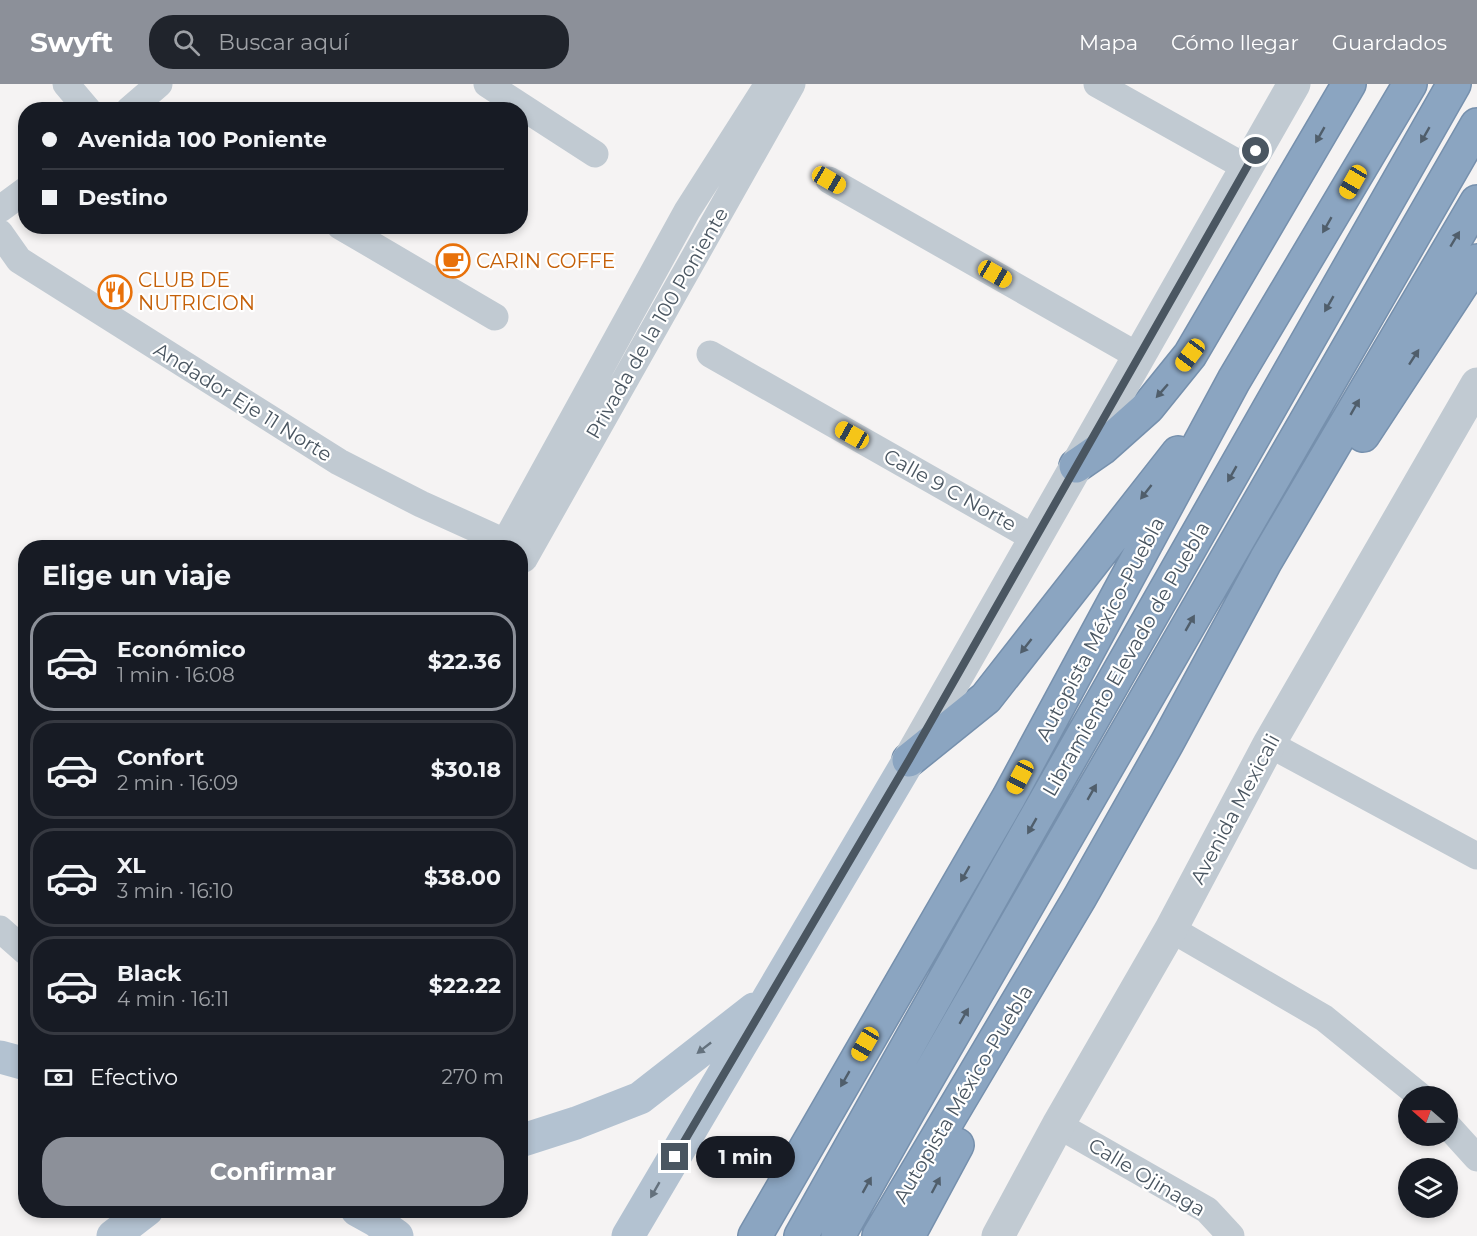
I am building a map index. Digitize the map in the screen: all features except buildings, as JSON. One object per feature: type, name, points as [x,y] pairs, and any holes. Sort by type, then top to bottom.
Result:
[{"type":"highway","points":[[1076,466],[1102,448],[1148,406],[1190,355],[1349,84]]},
{"type":"highway","name":"Autopista México-Puebla","points":[[755,1236],[1009,797],[1234,380],[1410,84]]},
{"type":"highway","name":"Libramiento Elevado de Puebla","points":[[801,1236],[1454,84]]},
{"type":"highway","name":"Libramiento Elevado de Puebla","points":[[838,1236],[1477,125]]},
{"type":"highway","name":"Autopista México-Puebla","points":[[879,1236],[1080,897],[1266,560],[1477,202]]},
{"type":"highway","points":[[1167,743],[1226,657],[1302,530],[1477,261]]},
{"type":"highway","points":[[909,760],[986,698],[1234,380]]},
{"type":"highway","points":[[908,1236],[1064,948],[1080,897]]},
{"type":"main road","points":[[628,1236],[909,760]]},
{"type":"main road","points":[[528,1138],[640,1098],[767,999]]},
{"type":"main road","points":[[0,1057],[18,1062]]},
{"type":"main road","points":[[113,1236],[137,1218]]},
{"type":"main road","points":[[371,1218],[397,1236]]},
{"type":"street","points":[[66,84],[81,102]]},
{"type":"street","points":[[141,102],[159,84]]},
{"type":"street","points":[[487,84],[515,102]]},
{"type":"street","name":"Privada de la 100 Poniente","points":[[516,540],[687,211],[768,84]]},
{"type":"street","name":"Privada de la 100 Poniente","points":[[528,552],[792,84]]},
{"type":"street","points":[[1097,84],[1247,168]]},
{"type":"street","points":[[909,760],[1294,84]]},
{"type":"street","points":[[528,111],[595,154]]},
{"type":"street","points":[[829,180],[1140,357]]},
{"type":"street","points":[[0,209],[18,196]]},
{"type":"street","name":"Andador Eje 11 Norte","points":[[0,233],[19,260],[339,462],[495,540]]},
{"type":"street","points":[[354,234],[495,317]]},
{"type":"street","name":"Calle 9 C Norte","points":[[710,354],[1034,538]]},
{"type":"street","name":"Avenida Mexicali","points":[[998,1236],[1058,1125],[1171,929],[1269,744],[1477,384]]},
{"type":"street","points":[[1269,744],[1477,856]]},
{"type":"street","points":[[0,929],[18,945]]},
{"type":"street","points":[[1171,929],[1324,1018],[1408,1086]]},
{"type":"street","name":"Calle Ojinaga","points":[[1058,1125],[1207,1210],[1231,1236]]},
{"type":"street","points":[[1458,1137],[1477,1158]]},
{"type":"place","name":"CARIN COFFE","points":[[453,261]]},
{"type":"place","name":"CLUB DE NUTRICION","points":[[115,292]]},
{"type":"route","points":[[675,1157],[909,760],[1256,151]]}]
